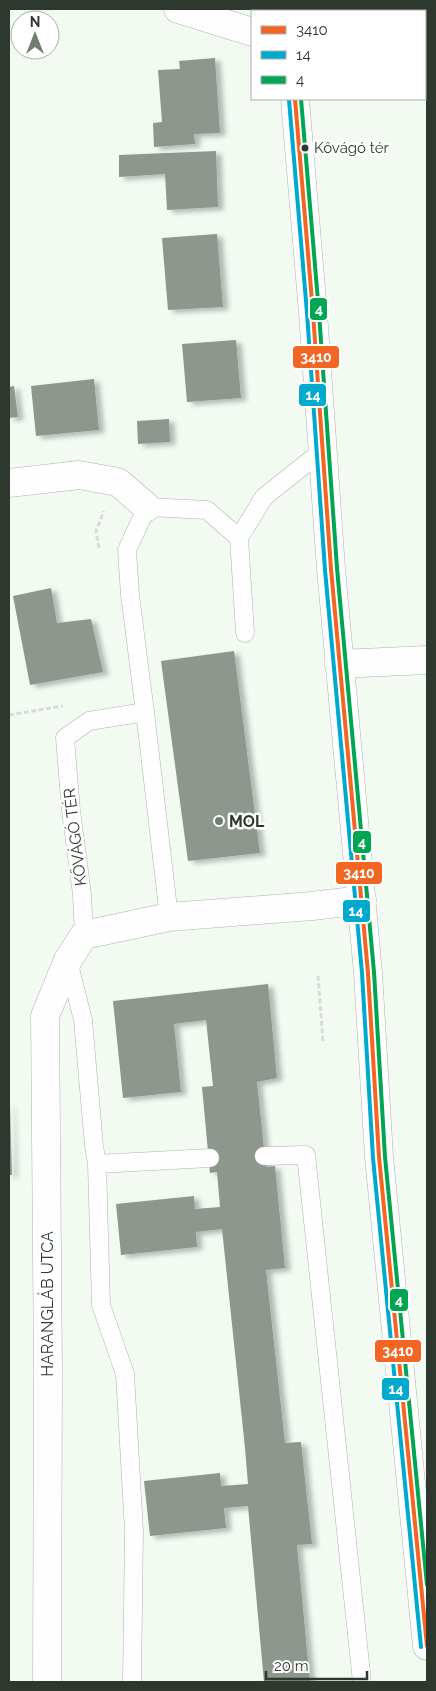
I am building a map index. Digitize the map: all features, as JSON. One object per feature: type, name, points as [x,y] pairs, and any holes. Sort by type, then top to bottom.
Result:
[{"type":"main road","points":[[178,9],[251,32]]},
{"type":"main road","points":[[295,100],[339,664],[368,973],[379,1157],[427,1646]]},
{"type":"main road","points":[[9,484],[80,475],[118,482],[147,507]]},
{"type":"main road","points":[[339,664],[427,660]]},
{"type":"main road","points":[[84,935],[168,917],[312,906],[362,900]]},
{"type":"main road","name":"HARANGLÁB UTCA","points":[[47,1682],[48,1372],[45,1016],[68,960],[84,935]]},
{"type":"lane","points":[[245,633],[239,538],[264,497],[322,451]]},
{"type":"lane","points":[[168,917],[130,595],[128,550],[147,507],[207,510],[239,538]]},
{"type":"lane","name":"KŐVÁGÓ TÉR","points":[[84,935],[83,906],[71,811],[65,738],[89,721],[145,712]]},
{"type":"lane","points":[[68,960],[83,1020],[97,1164],[101,1305],[125,1374],[134,1530],[132,1682]]},
{"type":"lane","points":[[264,1156],[306,1155],[362,1682]]},
{"type":"lane","points":[[97,1164],[210,1158]]},
{"type":"path","points":[[9,715],[39,710]]},
{"type":"path","points":[[318,976],[323,1041]]},
{"type":"building","points":[[215,58],[220,133],[194,134],[195,144],[154,147],[153,123],[162,122],[158,70],[180,69],[179,61]]},
{"type":"building","points":[[216,151],[218,207],[167,210],[165,174],[119,177],[119,155]]},
{"type":"building","points":[[217,234],[223,307],[168,310],[162,238]]},
{"type":"building","points":[[236,340],[241,398],[187,402],[182,344]]},
{"type":"building","points":[[94,379],[99,430],[36,436],[31,386]]},
{"type":"building","points":[[14,386],[18,417],[9,418],[9,387]]},
{"type":"building","points":[[169,419],[170,442],[138,444],[137,421]]},
{"type":"building","points":[[51,588],[57,623],[91,619],[103,672],[30,685],[13,596]]},
{"type":"building","points":[[234,651],[260,853],[188,861],[161,661]]},
{"type":"building","points":[[268,984],[277,1078],[257,1082],[266,1167],[275,1166],[285,1268],[266,1270],[285,1443],[301,1442],[312,1544],[297,1545],[310,1682],[264,1682],[248,1506],[224,1508],[226,1528],[150,1536],[144,1481],[220,1473],[221,1486],[248,1484],[245,1448],[222,1229],[196,1232],[197,1247],[121,1255],[116,1204],[194,1196],[195,1209],[220,1207],[217,1172],[210,1173],[202,1087],[213,1086],[206,1020],[174,1024],[181,1092],[123,1098],[113,1001]]},
{"type":"building","points":[[10,1104],[12,1175],[9,1175]]},
{"type":"transit line","name":"14","points":[[289,100],[307,313],[325,570],[362,973],[373,1158],[421,1647]]},
{"type":"transit line","name":"3410","points":[[295,100],[313,313],[331,569],[368,973],[379,1157],[427,1646]]},
{"type":"transit line","name":"4","points":[[301,100],[319,313],[337,568],[374,972],[385,1157],[427,1585]]},
{"type":"place","name":"Kővágó tér","points":[[305,148]]},
{"type":"place","name":"MOL","points":[[219,821]]}]
